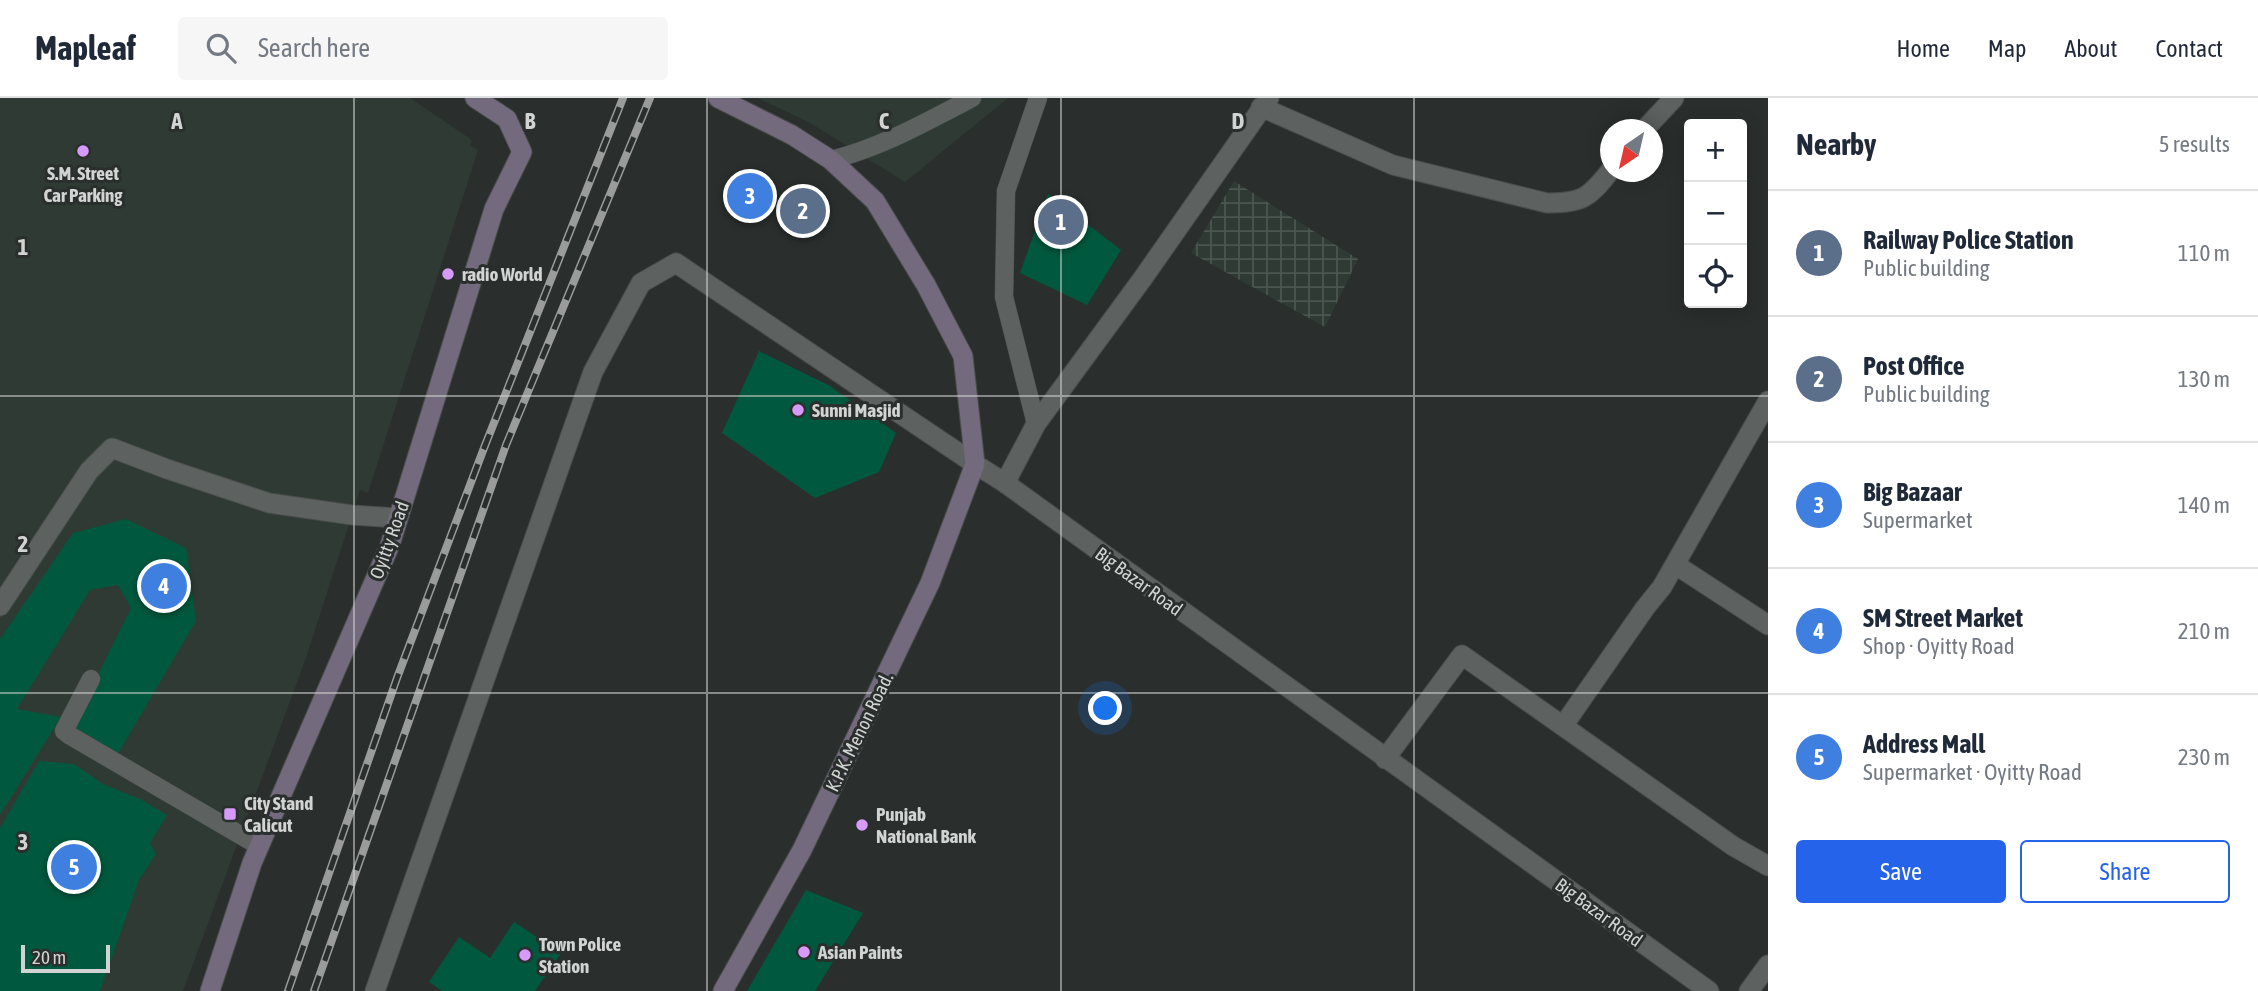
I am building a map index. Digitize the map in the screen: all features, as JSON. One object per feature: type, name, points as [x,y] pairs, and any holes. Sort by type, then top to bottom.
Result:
[{"type":"main road","name":"Oyitty Road","points":[[210,991],[259,846],[390,545],[494,209],[522,152],[507,118],[475,98]]},
{"type":"main road","points":[[718,98],[792,135],[831,160],[875,201],[926,285],[962,356],[975,464]]},
{"type":"main road","name":"K.P.K. Menon Road.","points":[[723,991],[802,850],[925,595],[975,464]]},
{"type":"street","points":[[1654,119],[1674,98]]},
{"type":"street","points":[[1005,483],[1036,424],[1143,278],[1265,103],[1393,165],[1547,203],[1572,203],[1595,190],[1602,182]]},
{"type":"street","name":"Big Bazar Road","points":[[375,991],[593,372],[641,284],[676,263],[1005,483],[1709,991]]},
{"type":"street","points":[[1563,726],[1676,565],[1768,401]]},
{"type":"street","points":[[0,606],[89,471],[112,448],[269,503],[352,515],[398,518]]},
{"type":"street","points":[[1676,565],[1768,625]]},
{"type":"street","points":[[1385,759],[1462,655],[1733,846],[1768,866]]},
{"type":"street","points":[[1749,991],[1768,965]]},
{"type":"lane","points":[[831,160],[903,135],[972,98]]},
{"type":"lane","points":[[1036,424],[1004,297],[1006,191],[1038,98]]},
{"type":"lane","points":[[91,679],[64,731],[69,736],[259,846]]},
{"type":"shaded area","points":[[0,98],[410,98],[472,140],[470,145],[478,150],[368,493],[360,490],[306,658],[183,991],[0,991]]},
{"type":"shaded area","points":[[758,98],[1008,98],[905,182],[810,123]]},
{"type":"shaded area","points":[[1234,181],[1358,259],[1325,327],[1191,253]]},
{"type":"building","points":[[1048,194],[1121,250],[1087,305],[1020,273]]},
{"type":"building","name":"Sunni Masjid","points":[[759,351],[830,386],[896,433],[879,472],[815,498],[722,433]]},
{"type":"building","points":[[126,519],[186,548],[196,621],[116,757],[71,729],[131,608],[118,585],[90,590],[17,709],[61,717],[0,815],[0,639],[73,533]]},
{"type":"building","points":[[39,761],[74,764],[103,784],[140,799],[167,815],[150,843],[156,854],[139,880],[100,991],[0,991],[0,828]]},
{"type":"building","name":"Asian Paints","points":[[806,890],[863,913],[815,991],[747,991]]},
{"type":"building","name":"Town Police Station","points":[[514,922],[561,953],[535,991],[442,991],[429,982],[459,937],[490,958]]},
{"type":"railway","points":[[288,991],[397,678],[484,448],[623,98]]},
{"type":"railway","points":[[314,991],[506,445],[650,98]]},
{"type":"place","name":"S.M. Street Car Parking","points":[[83,151]]},
{"type":"place","name":"Big Bazaar","points":[[750,196]]},
{"type":"place","name":"Post Office","points":[[803,211]]},
{"type":"place","name":"Railway Police Station","points":[[1061,222]]},
{"type":"place","name":"radio World","points":[[448,274]]},
{"type":"place","name":"Sunni Masjid","points":[[798,410]]},
{"type":"place","name":"SM Street Market","points":[[164,586]]},
{"type":"place","name":"City Stand Calicut","points":[[230,814]]},
{"type":"place","name":"Punjab National Bank","points":[[862,825]]},
{"type":"place","name":"Address Mall","points":[[74,867]]},
{"type":"place","name":"Asian Paints","points":[[804,952]]},
{"type":"place","name":"Town Police Station","points":[[525,955]]}]
